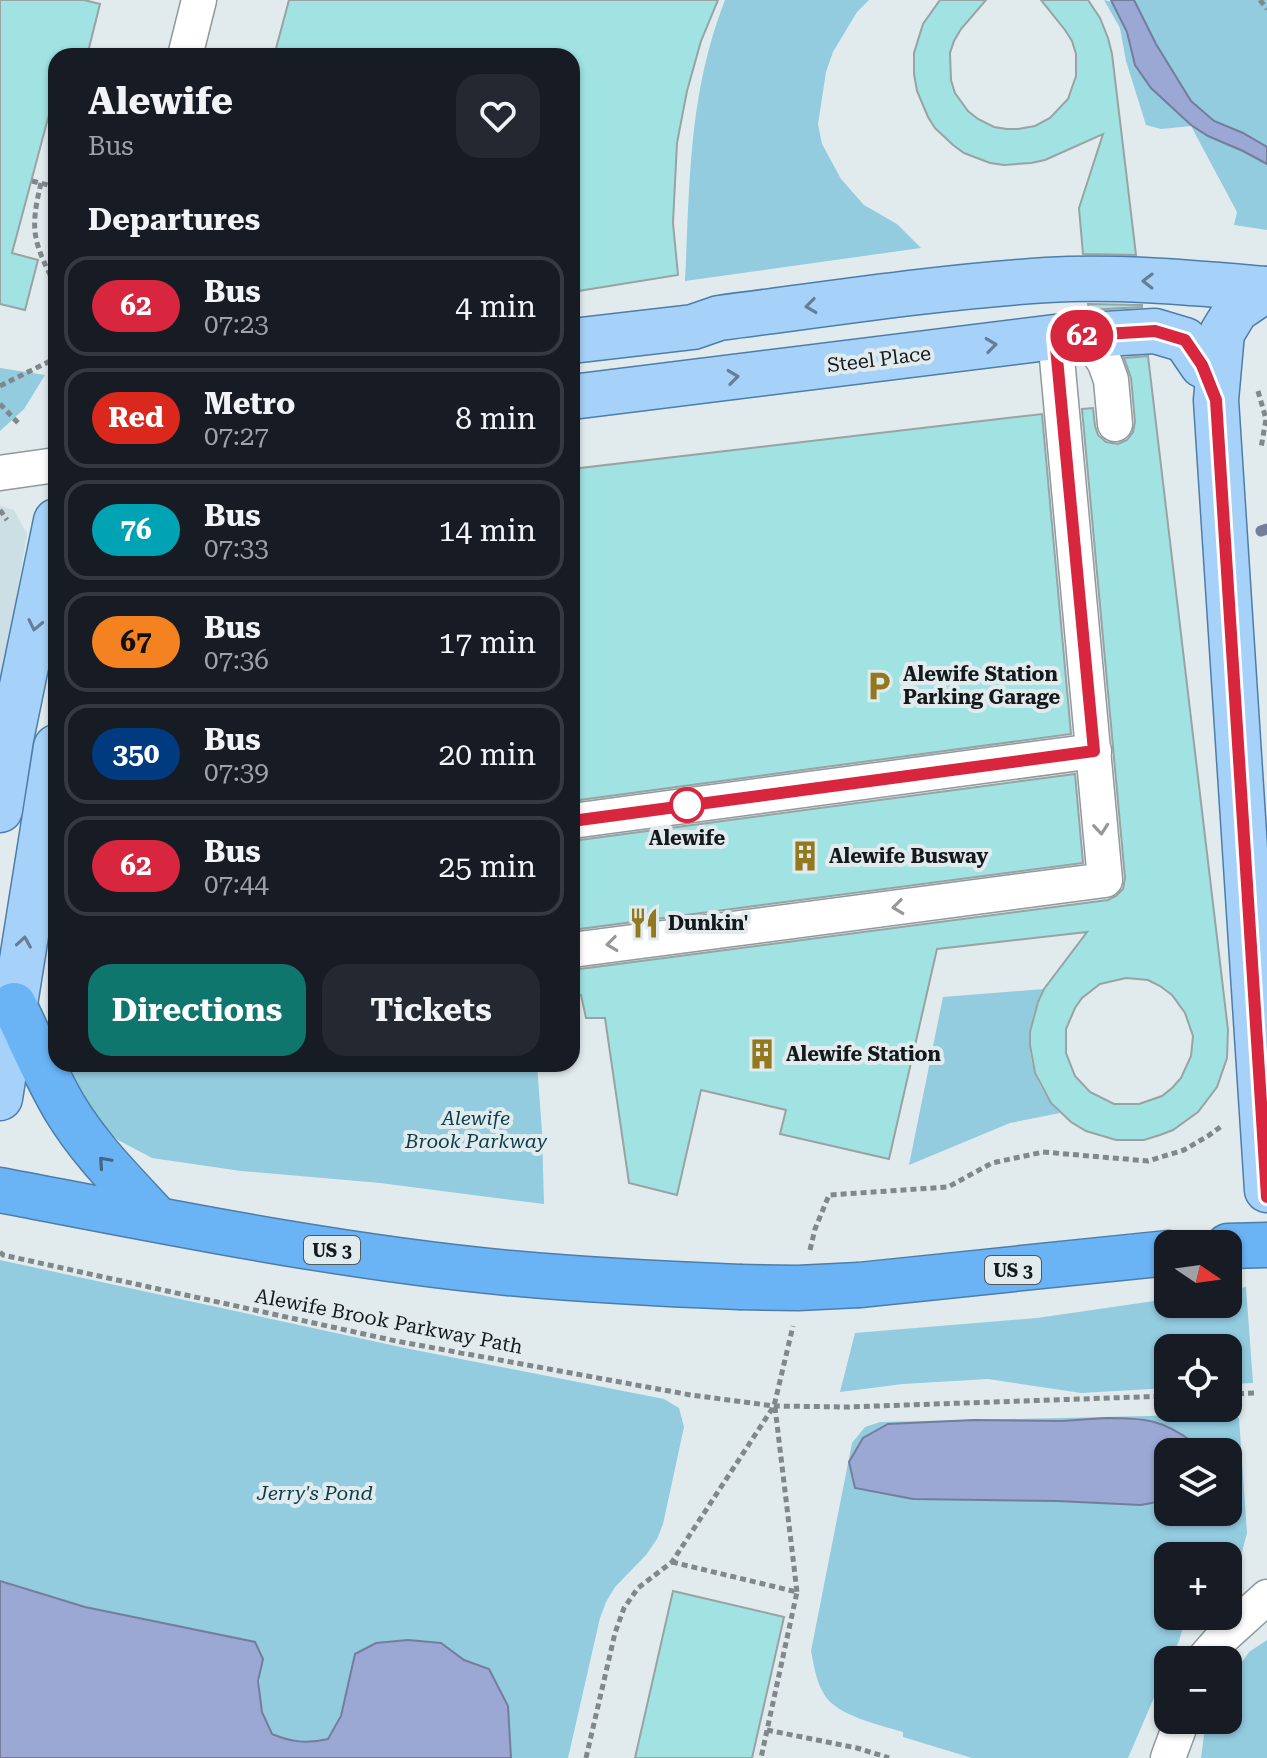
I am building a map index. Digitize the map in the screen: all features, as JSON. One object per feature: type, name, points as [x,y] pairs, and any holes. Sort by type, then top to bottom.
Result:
[{"type":"highway","points":[[14,1005],[53,1085],[81,1132],[95,1152],[157,1219]]},
{"type":"highway","name":"US 3","points":[[0,1190],[324,1248],[508,1273],[739,1287],[859,1285],[1154,1254]]},
{"type":"main road","points":[[580,340],[693,327],[719,318],[955,287],[1050,280],[1167,281],[1246,287],[1201,369],[1267,1190]]},
{"type":"main road","name":"Steel Place","points":[[580,396],[1071,336],[1155,331],[1201,369]]},
{"type":"main road","points":[[0,810],[11,739],[48,560]]},
{"type":"main road","points":[[0,1098],[14,1005],[45,880],[48,844]]},
{"type":"street","points":[[187,48],[199,0]]},
{"type":"street","points":[[1071,336],[1105,363],[1111,380],[1115,424]]},
{"type":"street","points":[[580,949],[1105,880],[1094,751],[1071,336]]},
{"type":"street","points":[[0,473],[48,466]]},
{"type":"street","points":[[580,820],[1094,751]]},
{"type":"street","points":[[1215,1646],[1267,1597]]},
{"type":"street","points":[[1168,1758],[1177,1734]]},
{"type":"path","points":[[1260,0],[1267,9]]},
{"type":"path","points":[[32,181],[48,185]]},
{"type":"path","points":[[41,183],[33,225],[40,254],[48,270]]},
{"type":"path","points":[[0,386],[48,362]]},
{"type":"path","points":[[0,404],[20,425]]},
{"type":"path","points":[[0,510],[7,520]]},
{"type":"path","points":[[808,1258],[815,1229],[829,1195],[948,1187],[992,1163],[1043,1152],[1148,1161],[1184,1150],[1230,1120]]},
{"type":"path","name":"Alewife Brook Parkway Path","points":[[0,1252],[396,1341],[691,1395],[774,1406],[848,1407],[1154,1396]]},
{"type":"path","points":[[586,1758],[615,1633],[624,1608],[638,1588],[672,1562],[774,1406],[795,1317]]},
{"type":"path","points":[[1242,1394],[1256,1393]]},
{"type":"path","points":[[761,1758],[797,1592],[774,1406]]},
{"type":"path","points":[[672,1562],[797,1592]]},
{"type":"path","points":[[767,1730],[857,1748],[889,1758]]},
{"type":"shaded area","points":[[1111,0],[1134,0],[1156,44],[1191,101],[1214,121],[1267,147],[1267,164],[1191,125],[1151,88],[1135,65],[1127,32]]},
{"type":"shaded area","points":[[0,506],[14,510],[27,534],[0,693]]},
{"type":"shaded area","points":[[1131,1419],[1162,1425],[1186,1438],[1154,1438],[1154,1503],[1141,1505],[913,1499],[855,1488],[849,1462],[863,1438],[888,1424],[974,1420]]},
{"type":"shaded area","points":[[0,1581],[85,1607],[255,1642],[263,1659],[258,1681],[262,1712],[272,1734],[299,1741],[328,1739],[341,1716],[355,1654],[376,1643],[408,1640],[441,1643],[464,1660],[489,1669],[508,1706],[511,1758],[0,1758]]},
{"type":"green space","points":[[725,0],[869,0],[857,12],[833,52],[826,72],[818,124],[822,144],[841,179],[864,205],[897,224],[921,248],[685,281],[697,105],[713,35]]},
{"type":"green space","points":[[1104,0],[1112,2],[1127,32],[1135,65],[1151,88],[1190,125],[1189,97],[1156,44],[1134,0],[1267,0],[1267,230],[1234,225],[1237,212],[1191,126],[1161,129],[1146,125],[1126,61],[1120,28]]},
{"type":"green space","points":[[0,368],[45,375],[24,409],[0,431]]},
{"type":"green space","points":[[1044,989],[1032,1022],[1031,1054],[1040,1085],[1060,1113],[1010,1123],[909,1165],[943,997]]},
{"type":"green space","name":"Alewife Brook Parkway","points":[[66,1072],[538,1072],[544,1204],[380,1183],[241,1171],[152,1158],[118,1140],[91,1116]]},
{"type":"green space","name":"Jerry's Pond","points":[[0,1260],[405,1348],[664,1399],[679,1408],[684,1427],[663,1524],[646,1555],[615,1587],[606,1602],[568,1758],[511,1758],[508,1706],[489,1669],[464,1660],[441,1643],[355,1654],[341,1716],[328,1739],[300,1741],[272,1734],[260,1698],[263,1659],[0,1581]]},
{"type":"green space","points":[[1246,1287],[1253,1383],[1242,1383],[1242,1334],[1154,1334],[1154,1389],[1081,1393],[988,1379],[903,1384],[840,1392],[855,1333],[1037,1318],[1154,1301],[1154,1318],[1242,1318],[1242,1288]]},
{"type":"green space","points":[[1154,1416],[1154,1422],[1239,1422],[1240,1438],[1154,1438],[1154,1526],[1242,1526],[1242,1461],[1247,1533],[1242,1552],[1242,1542],[1154,1542],[1154,1630],[1182,1630],[1177,1646],[1154,1646],[1154,1698],[1128,1758],[972,1758],[903,1737],[903,1732],[848,1714],[830,1702],[817,1679],[811,1651],[852,1443],[865,1427],[880,1422]]},
{"type":"green space","points":[[1267,1640],[1267,1758],[1201,1758],[1204,1734],[1242,1734],[1242,1662],[1249,1652]]},
{"type":"building","points":[[0,0],[84,0],[100,4],[89,48],[48,48],[48,118],[12,253],[38,260],[25,310],[0,304]]},
{"type":"building","points":[[289,0],[718,0],[701,41],[677,143],[673,223],[678,275],[580,291],[580,48],[276,48]]},
{"type":"building","points":[[940,0],[986,0],[954,41],[950,53],[951,80],[955,93],[978,119],[994,127],[1018,129],[1035,126],[1050,118],[1068,99],[1076,76],[1076,54],[1072,41],[1041,0],[1088,0],[1100,18],[1112,54],[1136,255],[1083,254],[1079,208],[1103,134],[1045,160],[1004,165],[964,153],[935,128],[917,91],[914,53],[923,24]]},
{"type":"building","points":[[1088,304],[1142,305],[1142,307],[1089,310]]},
{"type":"building","points":[[1148,356],[1228,1030],[1227,1058],[1217,1087],[1198,1112],[1173,1130],[1160,1135],[1144,1140],[1116,1140],[1086,1131],[1051,1103],[1035,1073],[1030,1032],[1044,989],[1087,932],[937,949],[889,1159],[780,1134],[786,1110],[701,1090],[677,1195],[629,1183],[605,1018],[586,1018],[580,995],[580,969],[1108,900],[1123,889],[1125,878],[1082,409],[1093,408],[1098,435],[1106,442],[1118,444],[1127,440],[1135,422],[1131,378],[1124,358]],"holes":[[[1126,978],[1148,980],[1172,995],[1185,1013],[1193,1036],[1191,1056],[1181,1078],[1162,1096],[1139,1104],[1114,1104],[1090,1092],[1075,1076],[1066,1053],[1066,1029],[1075,1008],[1100,984]]]},
{"type":"building","points":[[1042,414],[1071,734],[580,800],[580,468]]},
{"type":"building","points":[[1075,774],[1083,863],[580,929],[580,840]]},
{"type":"building","points":[[673,1591],[784,1617],[752,1758],[635,1758]]},
{"type":"waterway","points":[[1261,531],[1267,529]]},
{"type":"bus line","name":"62","points":[[580,820],[1094,751],[1055,337],[1155,331],[1185,340],[1202,365],[1216,400],[1267,1197]]},
{"type":"place","name":"Alewife Station Parking Garage","points":[[879,686]]},
{"type":"place","name":"Alewife","points":[[687,805]]},
{"type":"place","name":"Alewife Busway","points":[[805,856]]},
{"type":"place","name":"Dunkin'","points":[[644,923]]},
{"type":"place","name":"Alewife Station","points":[[762,1054]]}]
